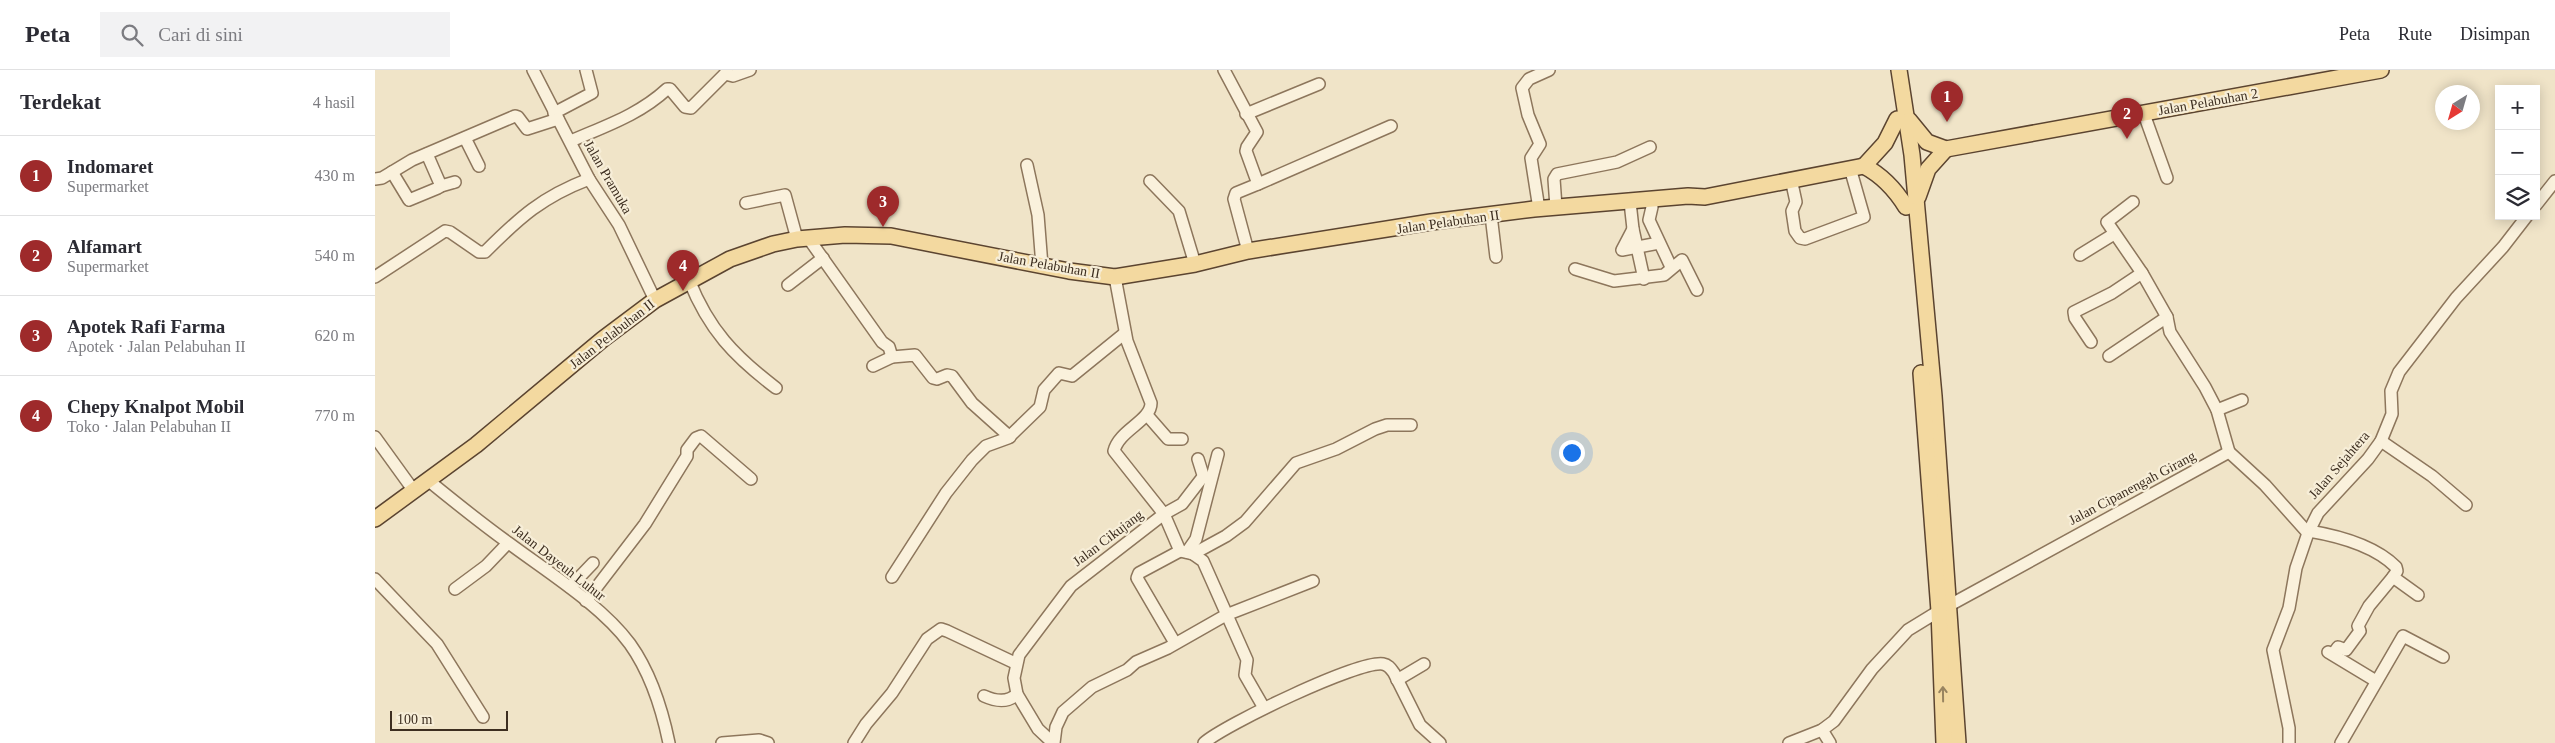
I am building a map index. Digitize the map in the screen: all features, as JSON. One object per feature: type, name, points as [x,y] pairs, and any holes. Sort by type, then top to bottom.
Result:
[{"type":"main road","points":[[1889,70],[1903,115],[1927,142],[1946,150],[1929,169],[1911,206]]},
{"type":"main road","points":[[1899,70],[1929,397],[1944,608],[1959,743]]},
{"type":"main road","name":"Jalan Pelabuhan 2","points":[[1946,150],[2381,70]]},
{"type":"main road","points":[[1857,167],[1885,143],[1903,115]]},
{"type":"main road","name":"Jalan Pelabuhan II","points":[[375,519],[429,481],[655,300],[689,280],[751,250],[803,239],[845,235],[891,236],[1042,266],[1115,277],[1195,264],[1248,251],[1429,223],[1539,209],[1651,199],[1705,197],[1857,167]]},
{"type":"main road","points":[[1857,167],[1877,172],[1911,206]]},
{"type":"main road","points":[[1944,608],[1944,743]]},
{"type":"street","name":"Jalan Pramuka","points":[[533,70],[589,179],[619,225],[655,300]]},
{"type":"street","points":[[375,179],[382,178],[402,165],[515,116],[518,117],[527,129],[556,116],[592,93],[586,70]]},
{"type":"street","points":[[571,141],[627,118],[653,103],[667,89],[670,89],[685,107],[691,108],[725,72],[733,76],[750,70]]},
{"type":"street","points":[[1224,70],[1257,132],[1247,147],[1247,152],[1258,184]]},
{"type":"street","points":[[1539,209],[1531,158],[1540,144],[1525,106],[1522,88],[1529,79],[1549,70]]},
{"type":"street","points":[[1246,114],[1319,84]]},
{"type":"street","points":[[2144,114],[2167,178]]},
{"type":"street","points":[[1248,251],[1234,199],[1236,193],[1391,126]]},
{"type":"street","points":[[465,138],[479,166]]},
{"type":"street","points":[[1556,208],[1554,179],[1557,174],[1617,162],[1650,147]]},
{"type":"street","points":[[427,154],[441,186]]},
{"type":"street","points":[[1027,165],[1037,215],[1042,266]]},
{"type":"street","points":[[1791,179],[1796,202],[1792,211],[1795,231],[1800,238],[1805,239],[1864,217],[1857,167]]},
{"type":"street","points":[[393,172],[411,201],[441,186],[455,182]]},
{"type":"street","points":[[375,277],[445,232],[450,232],[479,252],[485,252],[519,217],[537,204],[564,189],[589,179]]},
{"type":"street","points":[[1150,181],[1179,211],[1195,264]]},
{"type":"street","points":[[2540,202],[2551,195],[2555,181]]},
{"type":"street","points":[[746,203],[785,195],[803,239],[823,258],[882,342],[889,347],[892,357]]},
{"type":"street","points":[[1651,199],[1652,207],[1649,220],[1671,267]]},
{"type":"street","points":[[1630,202],[1633,229],[1644,278]]},
{"type":"street","points":[[2133,202],[2107,222],[2142,273],[2167,317],[2170,332],[2205,387],[2217,410],[2229,452],[2265,485],[2309,532],[2337,537],[2377,553],[2396,567],[2397,571],[2393,577],[2369,606],[2358,626],[2360,631],[2350,647],[2346,650],[2338,647],[2331,653],[2376,681]]},
{"type":"street","points":[[1491,215],[1496,258]]},
{"type":"street","name":"Jalan Sejahtera","points":[[2289,743],[2289,728],[2273,650],[2289,608],[2296,568],[2309,532],[2318,513],[2364,464],[2381,440],[2392,414],[2391,391],[2399,372],[2456,298],[2503,247],[2524,220]]},
{"type":"street","points":[[1633,229],[1621,249],[1659,243]]},
{"type":"street","points":[[2080,255],[2114,234]]},
{"type":"street","points":[[788,285],[823,258]]},
{"type":"street","points":[[1575,269],[1606,280],[1644,278],[1665,275],[1678,261],[1684,261],[1697,290]]},
{"type":"street","points":[[2091,342],[2075,318],[2074,312],[2112,293],[2142,273]]},
{"type":"street","points":[[1115,277],[1125,334],[1151,399],[1151,409],[1147,414],[1168,439],[1182,439]]},
{"type":"street","points":[[689,280],[711,326],[723,342],[776,388]]},
{"type":"street","points":[[2109,356],[2167,317]]},
{"type":"street","points":[[892,578],[946,493],[972,460],[986,446],[1010,437],[1040,407],[1044,390],[1059,373],[1072,376],[1125,334]]},
{"type":"street","points":[[873,366],[892,357],[915,355],[935,379],[947,375],[952,376],[972,403],[1010,437]]},
{"type":"street","points":[[2217,410],[2242,400]]},
{"type":"street","name":"Jalan Cikujang","points":[[1017,660],[1071,586],[1164,514],[1114,451],[1121,437],[1147,414]]},
{"type":"street","points":[[1175,643],[1137,578],[1139,573],[1240,527],[1296,463],[1336,449],[1375,428],[1387,425],[1411,425]]},
{"type":"street","points":[[586,601],[645,524],[679,470],[687,456],[687,450],[696,438],[701,436],[751,480]]},
{"type":"street","points":[[375,437],[414,491]]},
{"type":"street","points":[[2381,440],[2432,476],[2466,505]]},
{"type":"street","name":"Jalan Cipanengah Girang","points":[[1789,743],[1822,730],[1838,717],[1873,669],[1908,630],[1944,608],[2229,452]]},
{"type":"street","points":[[1187,552],[1196,539],[1218,454]]},
{"type":"street","points":[[1198,459],[1203,475],[1202,478],[1182,504],[1164,514],[1187,552],[1203,561],[1247,660],[1245,675],[1264,708]]},
{"type":"street","name":"Jalan Dayeuh Luhur","points":[[429,481],[508,543],[570,587],[624,637],[640,659],[661,710],[669,743]]},
{"type":"street","points":[[455,589],[487,566],[508,543]]},
{"type":"street","points":[[570,587],[593,563]]},
{"type":"street","points":[[2393,577],[2419,595]]},
{"type":"street","points":[[375,579],[437,644],[483,717]]},
{"type":"street","points":[[1053,743],[1055,727],[1059,719],[1074,700],[1092,687],[1127,670],[1136,662],[1226,615],[1313,581]]},
{"type":"street","points":[[855,743],[866,724],[892,694],[919,650],[933,633],[941,629],[1017,660],[1014,678],[1017,694],[1038,729],[1053,743]]},
{"type":"street","points":[[2341,743],[2403,636],[2443,657]]},
{"type":"street","points":[[1203,743],[1238,721],[1264,708],[1345,672],[1374,664],[1386,664],[1397,680],[1420,725],[1440,743]]},
{"type":"street","points":[[1397,680],[1424,664]]},
{"type":"street","points":[[984,696],[993,700],[1006,700],[1017,694]]},
{"type":"street","points":[[1822,730],[1830,743]]},
{"type":"street","points":[[722,743],[759,740],[768,743]]},
{"type":"place","name":"Indomaret","points":[[1947,122]]},
{"type":"place","name":"Alfamart","points":[[2127,139]]},
{"type":"place","name":"Apotek Rafi Farma","points":[[883,227]]},
{"type":"place","name":"Chepy Knalpot Mobil","points":[[683,291]]}]
